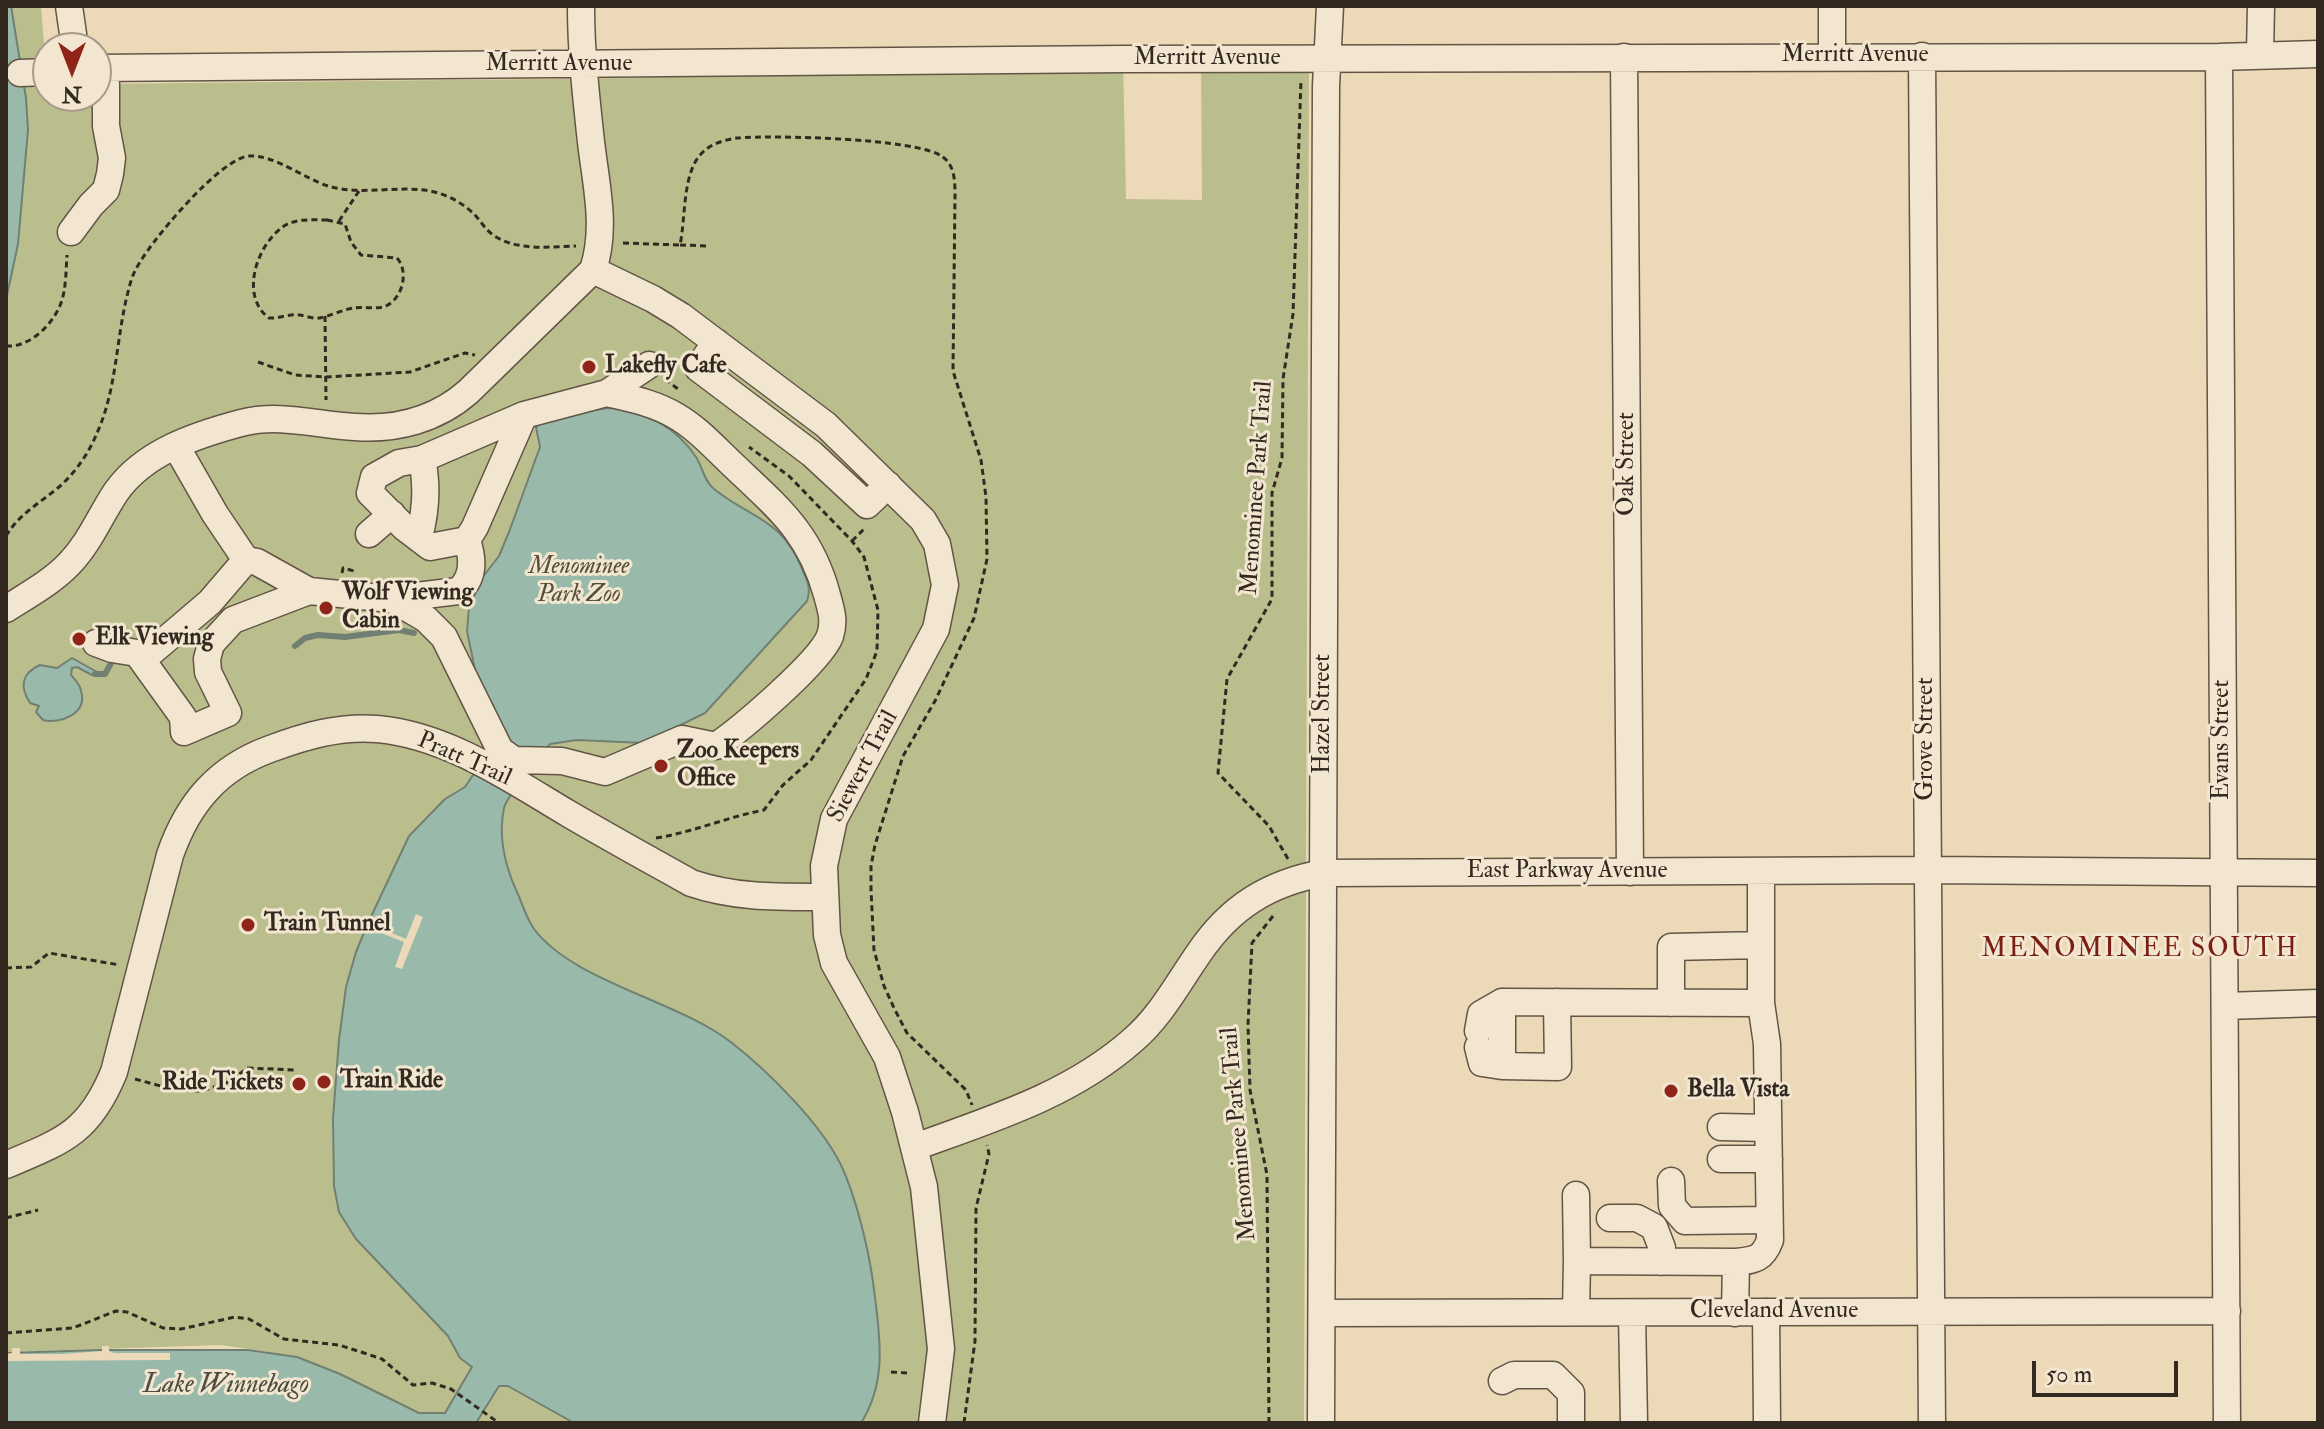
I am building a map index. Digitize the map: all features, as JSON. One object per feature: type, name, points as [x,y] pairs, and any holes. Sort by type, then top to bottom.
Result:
[{"type":"street","points":[[69,6],[73,32]]},
{"type":"street","points":[[6,609],[68,565],[85,545],[116,492],[129,477],[161,452],[262,419],[377,427],[427,418],[450,407],[493,369],[593,270],[599,244],[600,212],[570,65],[581,6]]},
{"type":"street","name":"Hazel Street","points":[[1321,1423],[1326,86],[1330,6]]},
{"type":"street","points":[[1832,6],[1832,56]]},
{"type":"street","points":[[2260,54],[2261,6]]},
{"type":"street","name":"Merritt Avenue","points":[[112,68],[2318,54]]},
{"type":"street","name":"Grove Street","points":[[1922,56],[1932,1423]]},
{"type":"street","name":"Oak Street","points":[[1624,57],[1630,872]]},
{"type":"street","name":"Evans Street","points":[[2219,57],[2227,1423]]},
{"type":"street","points":[[20,73],[32,73]]},
{"type":"street","points":[[71,232],[106,190],[112,158],[106,112]]},
{"type":"street","name":"Siewert Trail","points":[[593,270],[653,299],[826,425],[923,520],[937,544],[945,585],[936,629],[834,819],[824,866],[827,935],[834,963],[887,1057],[915,1147],[928,1216],[940,1336],[939,1377],[932,1423]]},
{"type":"street","points":[[524,415],[467,540],[430,547],[405,528],[370,493],[374,477],[399,463],[422,459],[524,415],[607,393],[649,365]]},
{"type":"street","points":[[392,599],[426,619],[444,637],[500,750],[519,762],[551,761],[605,772],[682,739],[716,746],[742,727],[825,647],[834,617],[815,557],[793,524],[764,494],[679,417],[652,403],[607,393]]},
{"type":"street","points":[[176,446],[246,560],[257,562],[309,591],[392,599],[458,591],[465,585],[473,557],[467,540]]},
{"type":"street","points":[[419,537],[426,513],[426,480],[422,459]]},
{"type":"street","points":[[369,534],[392,514]]},
{"type":"street","points":[[246,560],[210,602],[119,651],[183,717],[184,732],[228,713],[208,672],[211,644],[219,633],[233,620],[309,591]]},
{"type":"street","name":"Pratt Trail","points":[[6,1165],[57,1144],[73,1133],[99,1105],[114,1072],[179,830],[191,807],[227,770],[250,756],[293,740],[354,728],[415,736],[478,762],[691,883],[717,892],[744,896],[824,897]]},
{"type":"street","name":"East Parkway Avenue","points":[[915,1147],[980,1124],[1088,1076],[1153,1021],[1220,926],[1257,896],[1289,881],[1323,873],[1928,870],[2318,873]]},
{"type":"street","points":[[1577,1261],[1736,1262],[1756,1260],[1765,1253],[1770,1240],[1767,1044],[1761,1003],[1761,871]]},
{"type":"street","points":[[1671,1003],[1671,947],[1761,945]]},
{"type":"street","points":[[1557,1002],[1558,1067],[1482,1063],[1478,1039],[1481,1014],[1502,1002],[1557,1002],[1671,1003],[1761,1003]]},
{"type":"street","points":[[1502,1002],[1502,1066]]},
{"type":"street","points":[[2225,1006],[2318,1003]]},
{"type":"street","points":[[1721,1127],[1768,1128]]},
{"type":"street","points":[[1721,1159],[1769,1159]]},
{"type":"street","points":[[1671,1181],[1672,1206],[1685,1221],[1769,1220]]},
{"type":"street","points":[[1576,1312],[1577,1261],[1589,1212],[1637,1218],[1654,1227],[1662,1248],[1661,1262]]},
{"type":"street","points":[[1735,1313],[1736,1262]]},
{"type":"street","name":"Cleveland Avenue","points":[[1322,1313],[2227,1311]]},
{"type":"street","points":[[1766,1312],[1767,1423]]},
{"type":"street","points":[[1632,1313],[1634,1423]]},
{"type":"street","points":[[1502,1381],[1514,1375],[1553,1375],[1571,1393],[1571,1423]]},
{"type":"path","name":"Menominee Park Trail","points":[[1289,881],[1289,859],[1269,826],[1218,773],[1227,679],[1272,599],[1272,493],[1282,458],[1283,379],[1293,314],[1301,80]]},
{"type":"path","points":[[680,245],[690,173],[703,152],[716,143],[736,138],[823,139],[928,150],[941,155],[949,163],[954,177],[953,371],[981,460],[986,497],[987,559],[974,618],[935,701],[903,756],[875,845],[871,890],[874,950],[884,986],[907,1033],[966,1090],[989,1154],[976,1208],[975,1341],[964,1423]]},
{"type":"path","points":[[6,536],[31,507],[72,474],[97,435],[113,376],[126,300],[136,268],[202,185],[235,160],[261,157],[329,187],[419,189],[443,194],[474,214],[484,228],[496,237],[509,243],[550,247],[599,244],[708,246]]},
{"type":"path","points":[[339,221],[360,190]]},
{"type":"path","points":[[305,220],[339,221],[345,224],[351,242],[361,255],[397,258],[402,263],[403,281],[395,300],[386,306],[352,308],[318,318],[295,314],[275,319],[265,315],[257,306],[254,283],[255,266],[263,251],[282,228],[305,220]]},
{"type":"path","points":[[6,346],[24,345],[31,341],[62,301],[71,232]]},
{"type":"path","points":[[325,316],[326,422]]},
{"type":"path","points":[[258,362],[295,375],[326,377],[410,372],[465,353],[480,356],[493,369]]},
{"type":"path","points":[[649,365],[684,395]]},
{"type":"path","points":[[621,844],[686,833],[723,819],[764,810],[783,785],[811,760],[873,665],[877,651],[878,610],[864,557],[789,476],[743,442]]},
{"type":"path","name":"Menominee Park Trail","points":[[1269,1423],[1267,1175],[1250,1090],[1249,963],[1252,943],[1267,920],[1276,914]]},
{"type":"path","points":[[6,968],[31,967],[49,953],[140,969]]},
{"type":"path","points":[[114,1072],[166,1088],[202,1091],[226,1083],[248,1068],[295,1070]]},
{"type":"path","points":[[6,1218],[38,1210]]},
{"type":"path","points":[[6,1333],[73,1328],[116,1311],[127,1312],[163,1328],[181,1329],[235,1317],[249,1319],[284,1339],[339,1345],[382,1359],[413,1385],[432,1383],[451,1389],[499,1423]]},
{"type":"path","points":[[891,1372],[907,1373]]},
{"type":"green space","name":"Menominee Park Zoo","points":[[11,6],[41,6],[43,32],[32,32],[32,112],[112,112],[112,84],[631,78],[1123,59],[1126,199],[1202,200],[1201,59],[1309,59],[1304,1423],[447,1423],[269,1352],[221,1345],[6,1352],[6,300],[18,244],[28,130]]},
{"type":"water","points":[[6,6],[11,6],[28,130],[18,244],[6,300]]},
{"type":"water","name":"Lake Winnebago","points":[[608,408],[646,416],[679,437],[696,457],[711,486],[786,540],[806,579],[808,597],[705,713],[644,743],[577,740],[550,744],[506,802],[502,840],[506,860],[529,920],[552,947],[600,977],[683,1014],[732,1043],[792,1099],[832,1149],[852,1192],[861,1222],[878,1319],[879,1372],[870,1406],[861,1423],[574,1423],[508,1386],[499,1386],[476,1423],[6,1423],[6,1353],[99,1350],[248,1350],[297,1357],[340,1374],[419,1413],[445,1413],[472,1367],[460,1358],[448,1336],[356,1239],[339,1212],[334,1186],[333,1118],[346,987],[368,923],[409,836],[445,799],[465,787],[491,748],[467,631],[469,607],[482,578],[499,556],[509,532],[540,447],[536,427],[545,417]]},
{"type":"water","points":[[72,658],[97,672],[92,675],[77,667],[72,668],[71,675],[80,689],[80,706],[64,719],[43,720],[36,712],[39,706],[30,703],[27,697],[24,686],[26,676],[40,665],[57,668]]},
{"type":"pier","points":[[416,914],[423,917],[402,969],[395,967],[404,942],[366,927],[368,923],[406,939]]},
{"type":"pier","points":[[102,1346],[109,1346],[109,1351],[114,1353],[170,1353],[170,1360],[6,1361],[6,1354],[12,1353],[12,1348],[20,1348],[20,1354],[63,1354],[102,1351]]},
{"type":"waterway","points":[[295,646],[305,638],[318,635],[345,637],[399,630],[414,633]]},
{"type":"waterway","points":[[95,674],[105,674],[115,656]]},
{"type":"place","name":"Lakefly Cafe","points":[[589,367]]},
{"type":"place","name":"Wolf Viewing Cabin","points":[[326,608]]},
{"type":"place","name":"Elk Viewing","points":[[79,639]]},
{"type":"place","name":"Zoo Keepers Office","points":[[661,766]]},
{"type":"place","name":"Train Tunnel","points":[[248,925]]},
{"type":"place","name":"Train Ride","points":[[324,1082]]},
{"type":"place","name":"Ride Tickets","points":[[299,1084]]},
{"type":"place","name":"Bella Vista","points":[[1671,1091]]},
{"type":"district","name":"MENOMINEE SOUTH","points":[[2140,950]]}]
